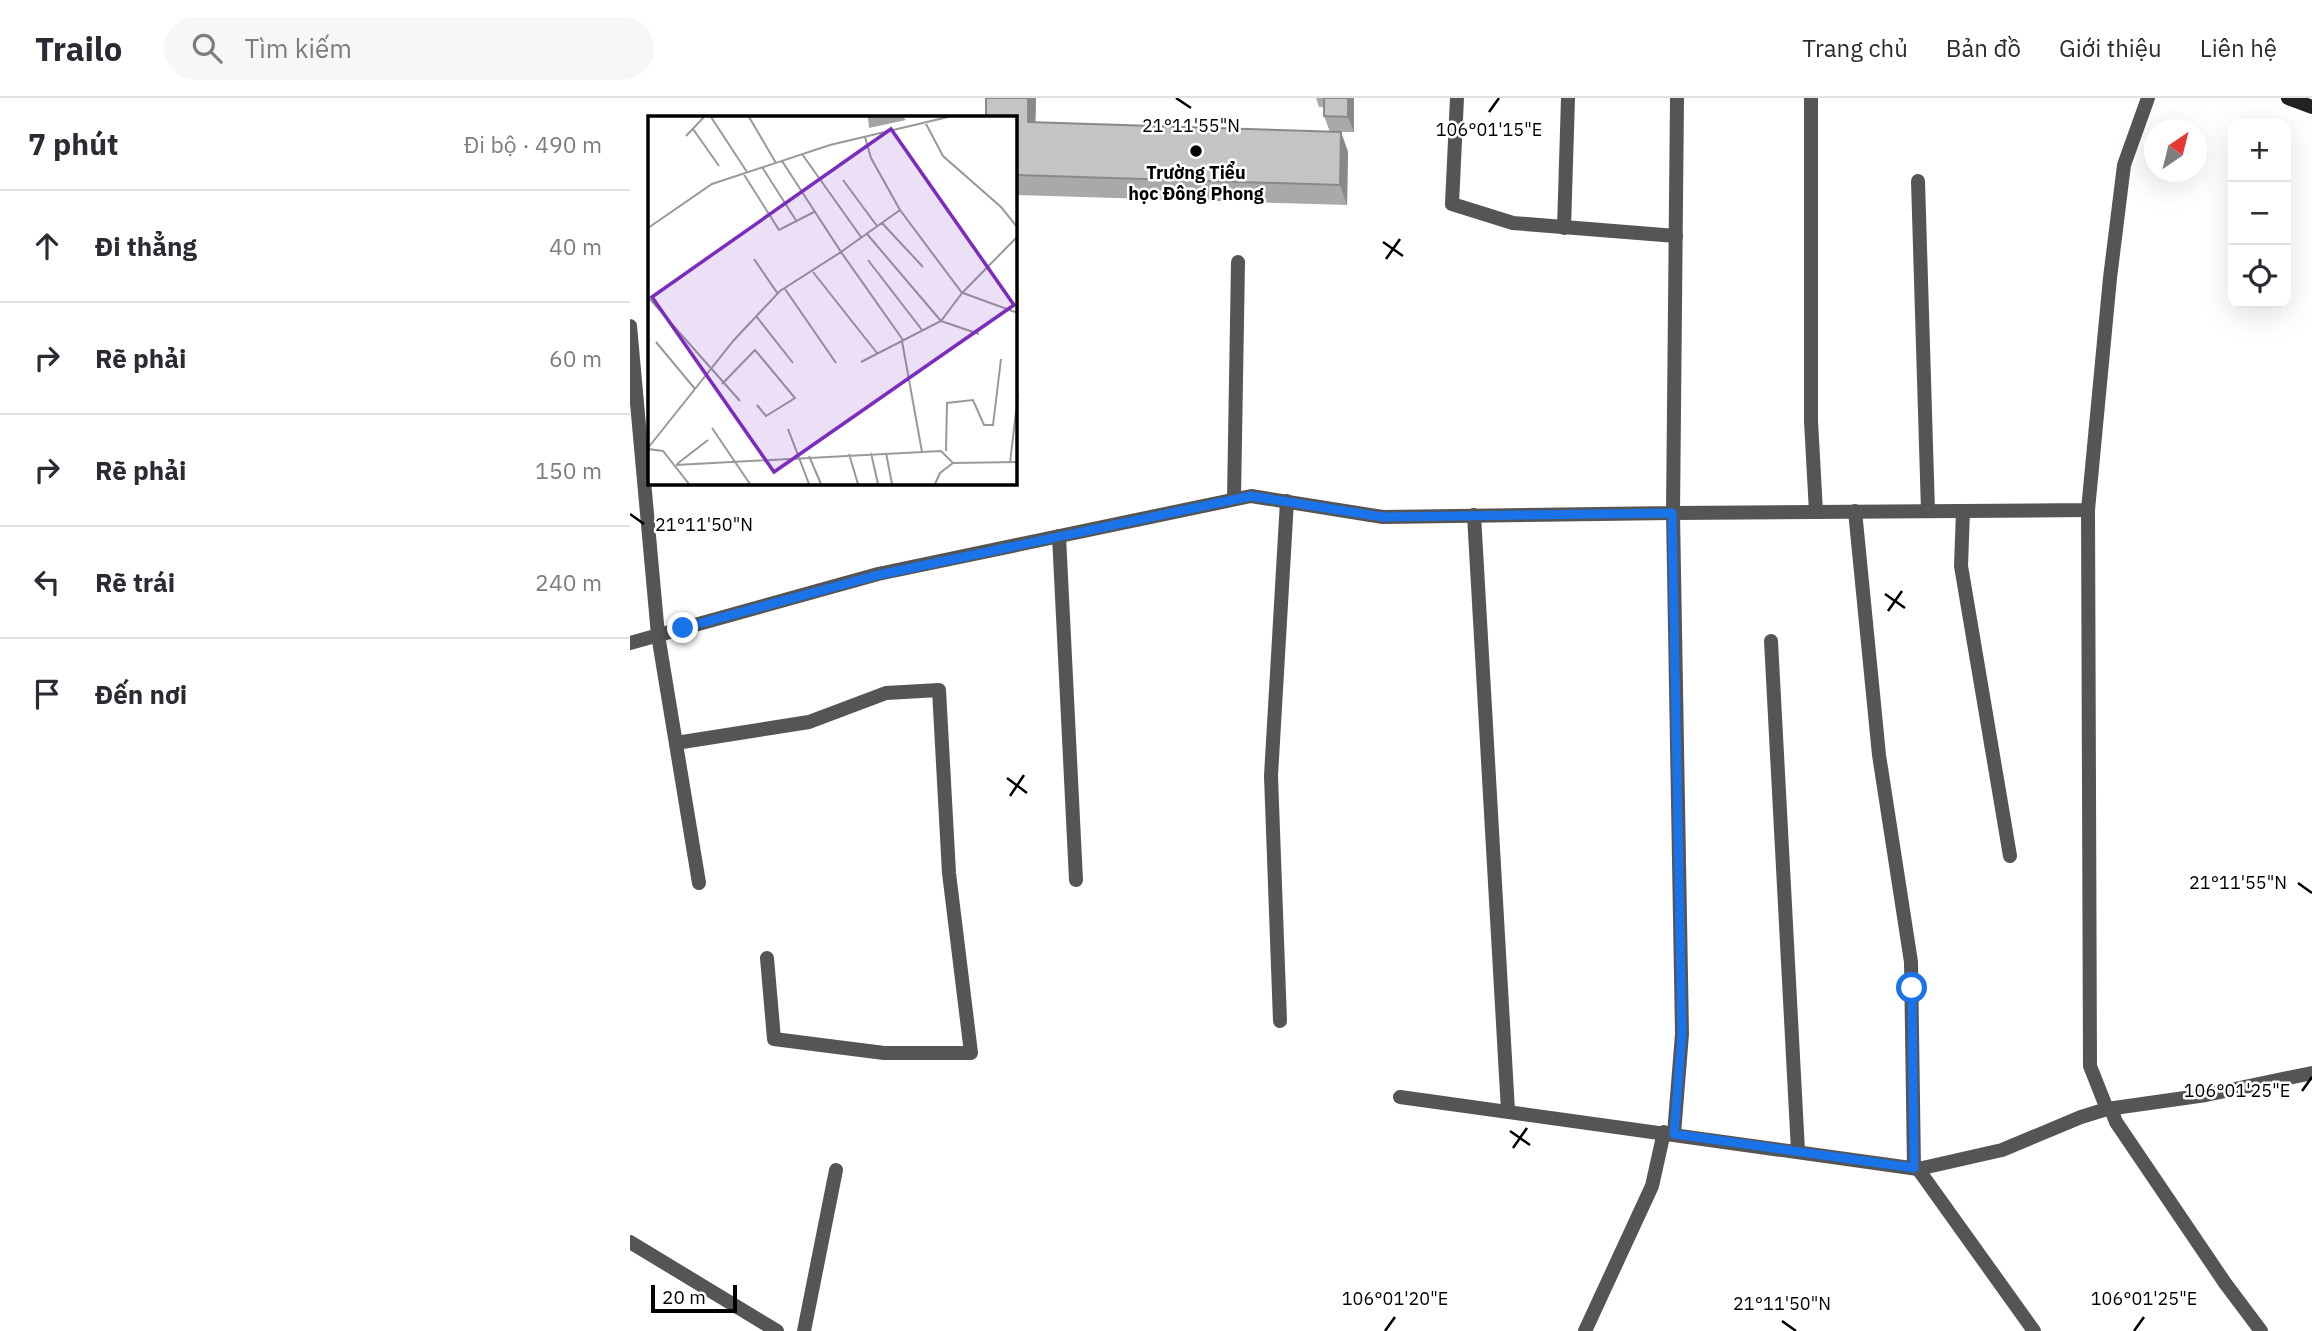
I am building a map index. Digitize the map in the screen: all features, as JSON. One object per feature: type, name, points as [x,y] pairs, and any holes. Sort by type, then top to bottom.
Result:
[{"type":"street","points":[[1457,98],[1452,204],[1502,221],[1676,236]]},
{"type":"street","points":[[1564,228],[1569,98]]},
{"type":"street","points":[[1585,1331],[1653,1186],[1669,1133],[1682,1034],[1672,513],[1677,98]]},
{"type":"street","points":[[1811,98],[1811,421],[1816,512]]},
{"type":"street","points":[[2148,98],[2124,165],[2110,278],[2088,510],[2090,1066],[2116,1122],[2260,1331]]},
{"type":"street","points":[[2288,98],[2312,107]]},
{"type":"street","points":[[1918,181],[1928,511]]},
{"type":"street","points":[[1234,499],[1238,262]]},
{"type":"street","points":[[630,326],[658,635],[699,883]]},
{"type":"street","points":[[630,643],[878,575],[1251,496],[1383,517],[2088,510]]},
{"type":"street","points":[[1280,1021],[1271,776],[1287,501]]},
{"type":"street","points":[[1855,511],[1879,755],[1911,962],[1916,1169],[2034,1331]]},
{"type":"street","points":[[1963,511],[1961,566],[2010,856]]},
{"type":"street","points":[[1474,515],[1508,1111]]},
{"type":"street","points":[[1059,536],[1076,880]]},
{"type":"street","points":[[1771,641],[1798,1151]]},
{"type":"street","points":[[676,743],[809,722],[886,694],[939,690],[949,873],[971,1053],[884,1053],[774,1039],[767,958]]},
{"type":"street","points":[[1400,1097],[1916,1169],[2002,1150],[2081,1117],[2109,1109],[2206,1095],[2312,1073]]},
{"type":"street","points":[[804,1331],[836,1170]]},
{"type":"street","points":[[630,1242],[776,1331]]},
{"type":"building","points":[[986,98],[1028,98],[1028,122],[1341,132],[1340,185],[1017,175],[1017,116],[986,116]]},
{"type":"building","points":[[1324,98],[1348,98],[1348,117],[1324,116]]},
{"type":"place","name":"Trường Tiểu học Đông Phong","points":[[1196,151]]},
{"type":"route","points":[[683,628],[878,575],[1251,496],[1383,517],[1672,513],[1682,1034],[1674,1134],[1914,1168],[1912,988]]}]
